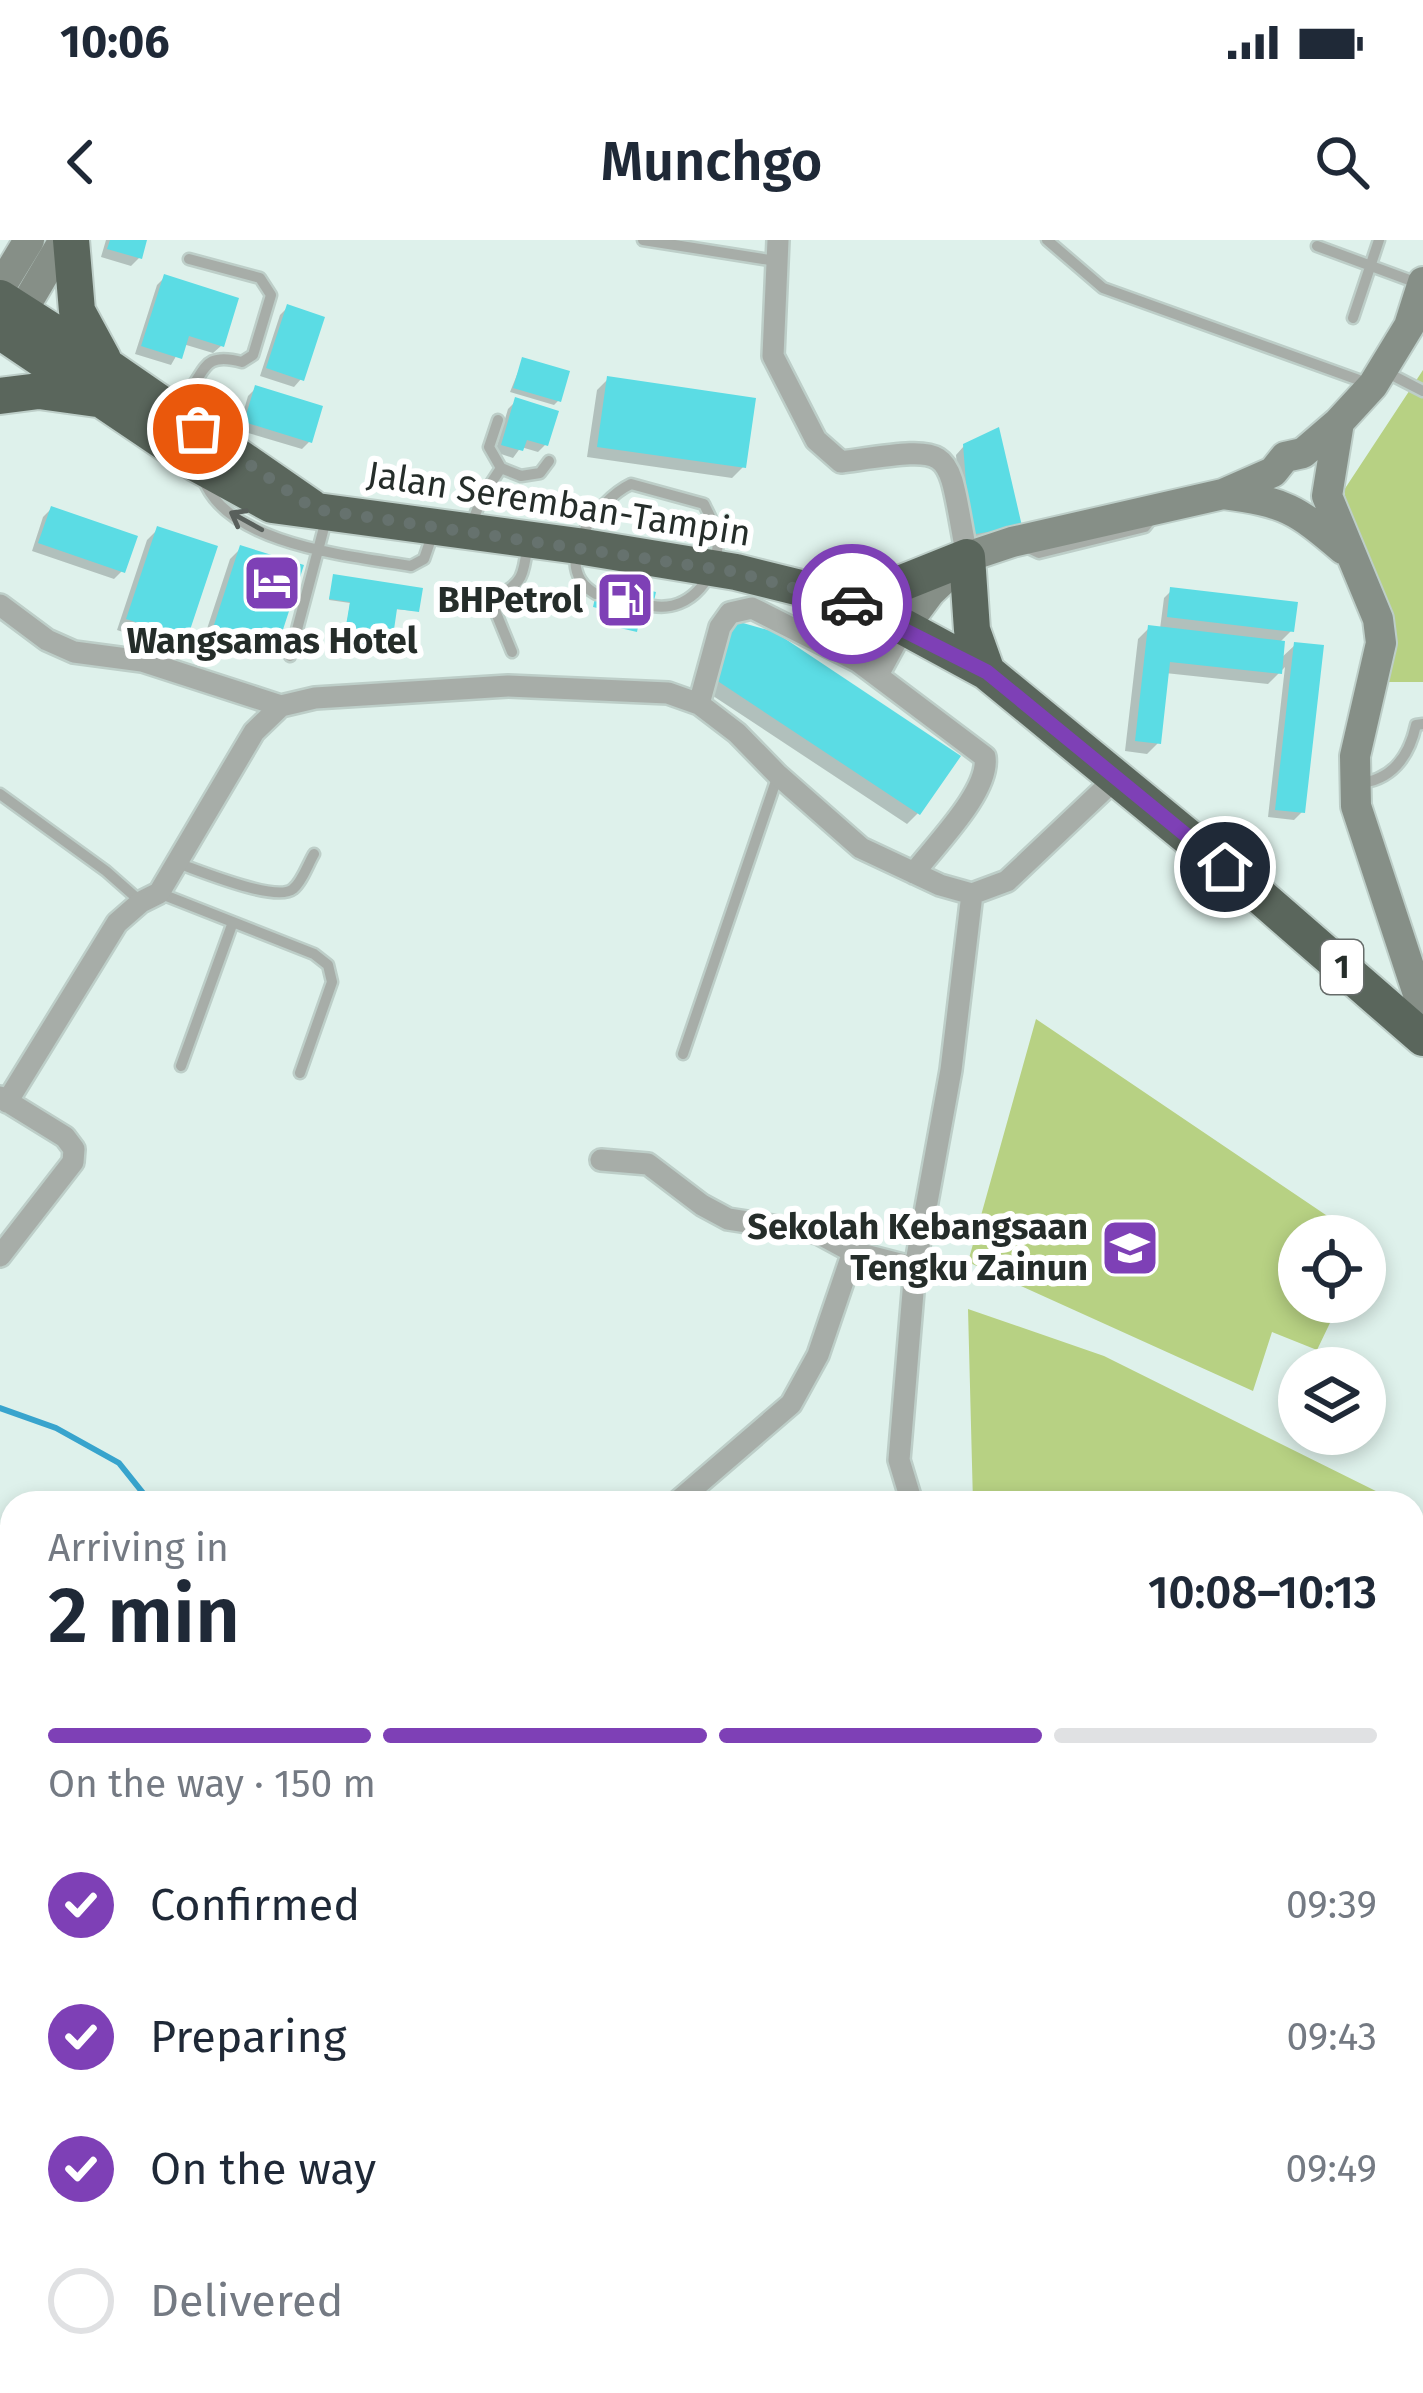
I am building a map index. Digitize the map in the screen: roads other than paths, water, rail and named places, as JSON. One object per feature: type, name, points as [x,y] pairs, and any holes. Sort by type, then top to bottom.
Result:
[{"type":"highway","points":[[0,396],[104,383],[77,311],[68,240]]},
{"type":"highway","name":"Jalan Seremban-Tampin","points":[[5,319],[104,383],[166,407],[321,510],[713,569],[841,598],[904,627],[987,672],[1423,1037]]},
{"type":"highway","name":"1","points":[[104,383],[197,464],[272,505],[321,510]]},
{"type":"highway","points":[[841,598],[897,584],[967,557],[972,630],[987,672]]},
{"type":"street","points":[[5,319],[29,240]]},
{"type":"street","points":[[5,319],[68,240]]},
{"type":"street","points":[[777,250],[773,356],[816,440],[841,462],[924,451],[939,456],[950,468],[967,557]]},
{"type":"street","points":[[1283,495],[1285,458],[1303,453],[1378,378],[1409,326],[1423,284]]},
{"type":"street","points":[[879,674],[930,592],[967,557],[1012,542],[1223,494],[1283,495],[1315,508],[1328,484],[1339,422]]},
{"type":"street","points":[[1303,453],[1319,459],[1348,553],[1378,619],[1381,643],[1355,756],[1356,806],[1415,957],[1423,1009]]},
{"type":"street","points":[[1283,495],[1348,553]]},
{"type":"street","points":[[0,604],[47,640],[74,652],[142,661],[281,706]]},
{"type":"street","points":[[699,704],[720,627],[730,613],[752,608],[879,674],[985,757],[980,787],[914,873]]},
{"type":"street","points":[[0,1256],[73,1162],[74,1149],[65,1138],[4,1100],[117,923],[150,897],[177,863],[254,732],[281,706],[315,698],[508,686],[668,693],[699,704],[737,733],[778,776],[861,848],[971,894],[1007,881],[1116,778]]},
{"type":"street","points":[[908,1491],[899,1460],[915,1268],[951,1070],[971,894]]},
{"type":"street","points":[[601,1160],[648,1164],[714,1213],[818,1233],[853,1252],[915,1268]]},
{"type":"street","points":[[690,1491],[791,1404],[818,1355],[853,1252]]},
{"type":"lane","points":[[643,240],[777,250]]},
{"type":"lane","points":[[1047,240],[1103,288],[1423,391]]},
{"type":"lane","points":[[1354,318],[1379,240]]},
{"type":"lane","points":[[1317,247],[1423,284]]},
{"type":"lane","points":[[166,407],[188,394],[206,362],[219,356],[242,362],[253,355],[271,295],[260,278],[189,259]]},
{"type":"lane","points":[[498,420],[489,447],[501,468],[521,476],[540,473],[549,461]]},
{"type":"lane","points":[[197,464],[206,489],[233,517],[318,550],[411,566],[424,560],[482,497],[501,468]]},
{"type":"lane","points":[[596,594],[588,591],[577,574],[578,546],[590,520],[610,495],[631,484],[704,504],[718,535],[713,569],[702,590],[668,608],[653,606]]},
{"type":"lane","points":[[290,656],[318,550],[321,510]]},
{"type":"lane","points":[[512,652],[494,608],[498,595],[517,587],[528,539]]},
{"type":"lane","points":[[1354,784],[1376,782],[1395,768],[1412,744],[1416,725],[1423,724]]},
{"type":"lane","points":[[683,1054],[778,776]]},
{"type":"lane","points":[[0,794],[150,897],[233,922],[314,954],[328,965],[332,982],[300,1073]]},
{"type":"lane","points":[[177,863],[259,890],[286,892],[293,890],[314,854]]},
{"type":"lane","points":[[181,1066],[233,922]]},
{"type":"waterway","points":[[0,1408],[56,1428],[119,1463],[141,1491]]},
{"type":"place","name":"Wangsamas Hotel","points":[[272,583]]},
{"type":"place","name":"BHPetrol","points":[[625,600]]},
{"type":"place","name":"Sekolah Kebangsaan Tengku Zainun","points":[[1130,1248]]}]
